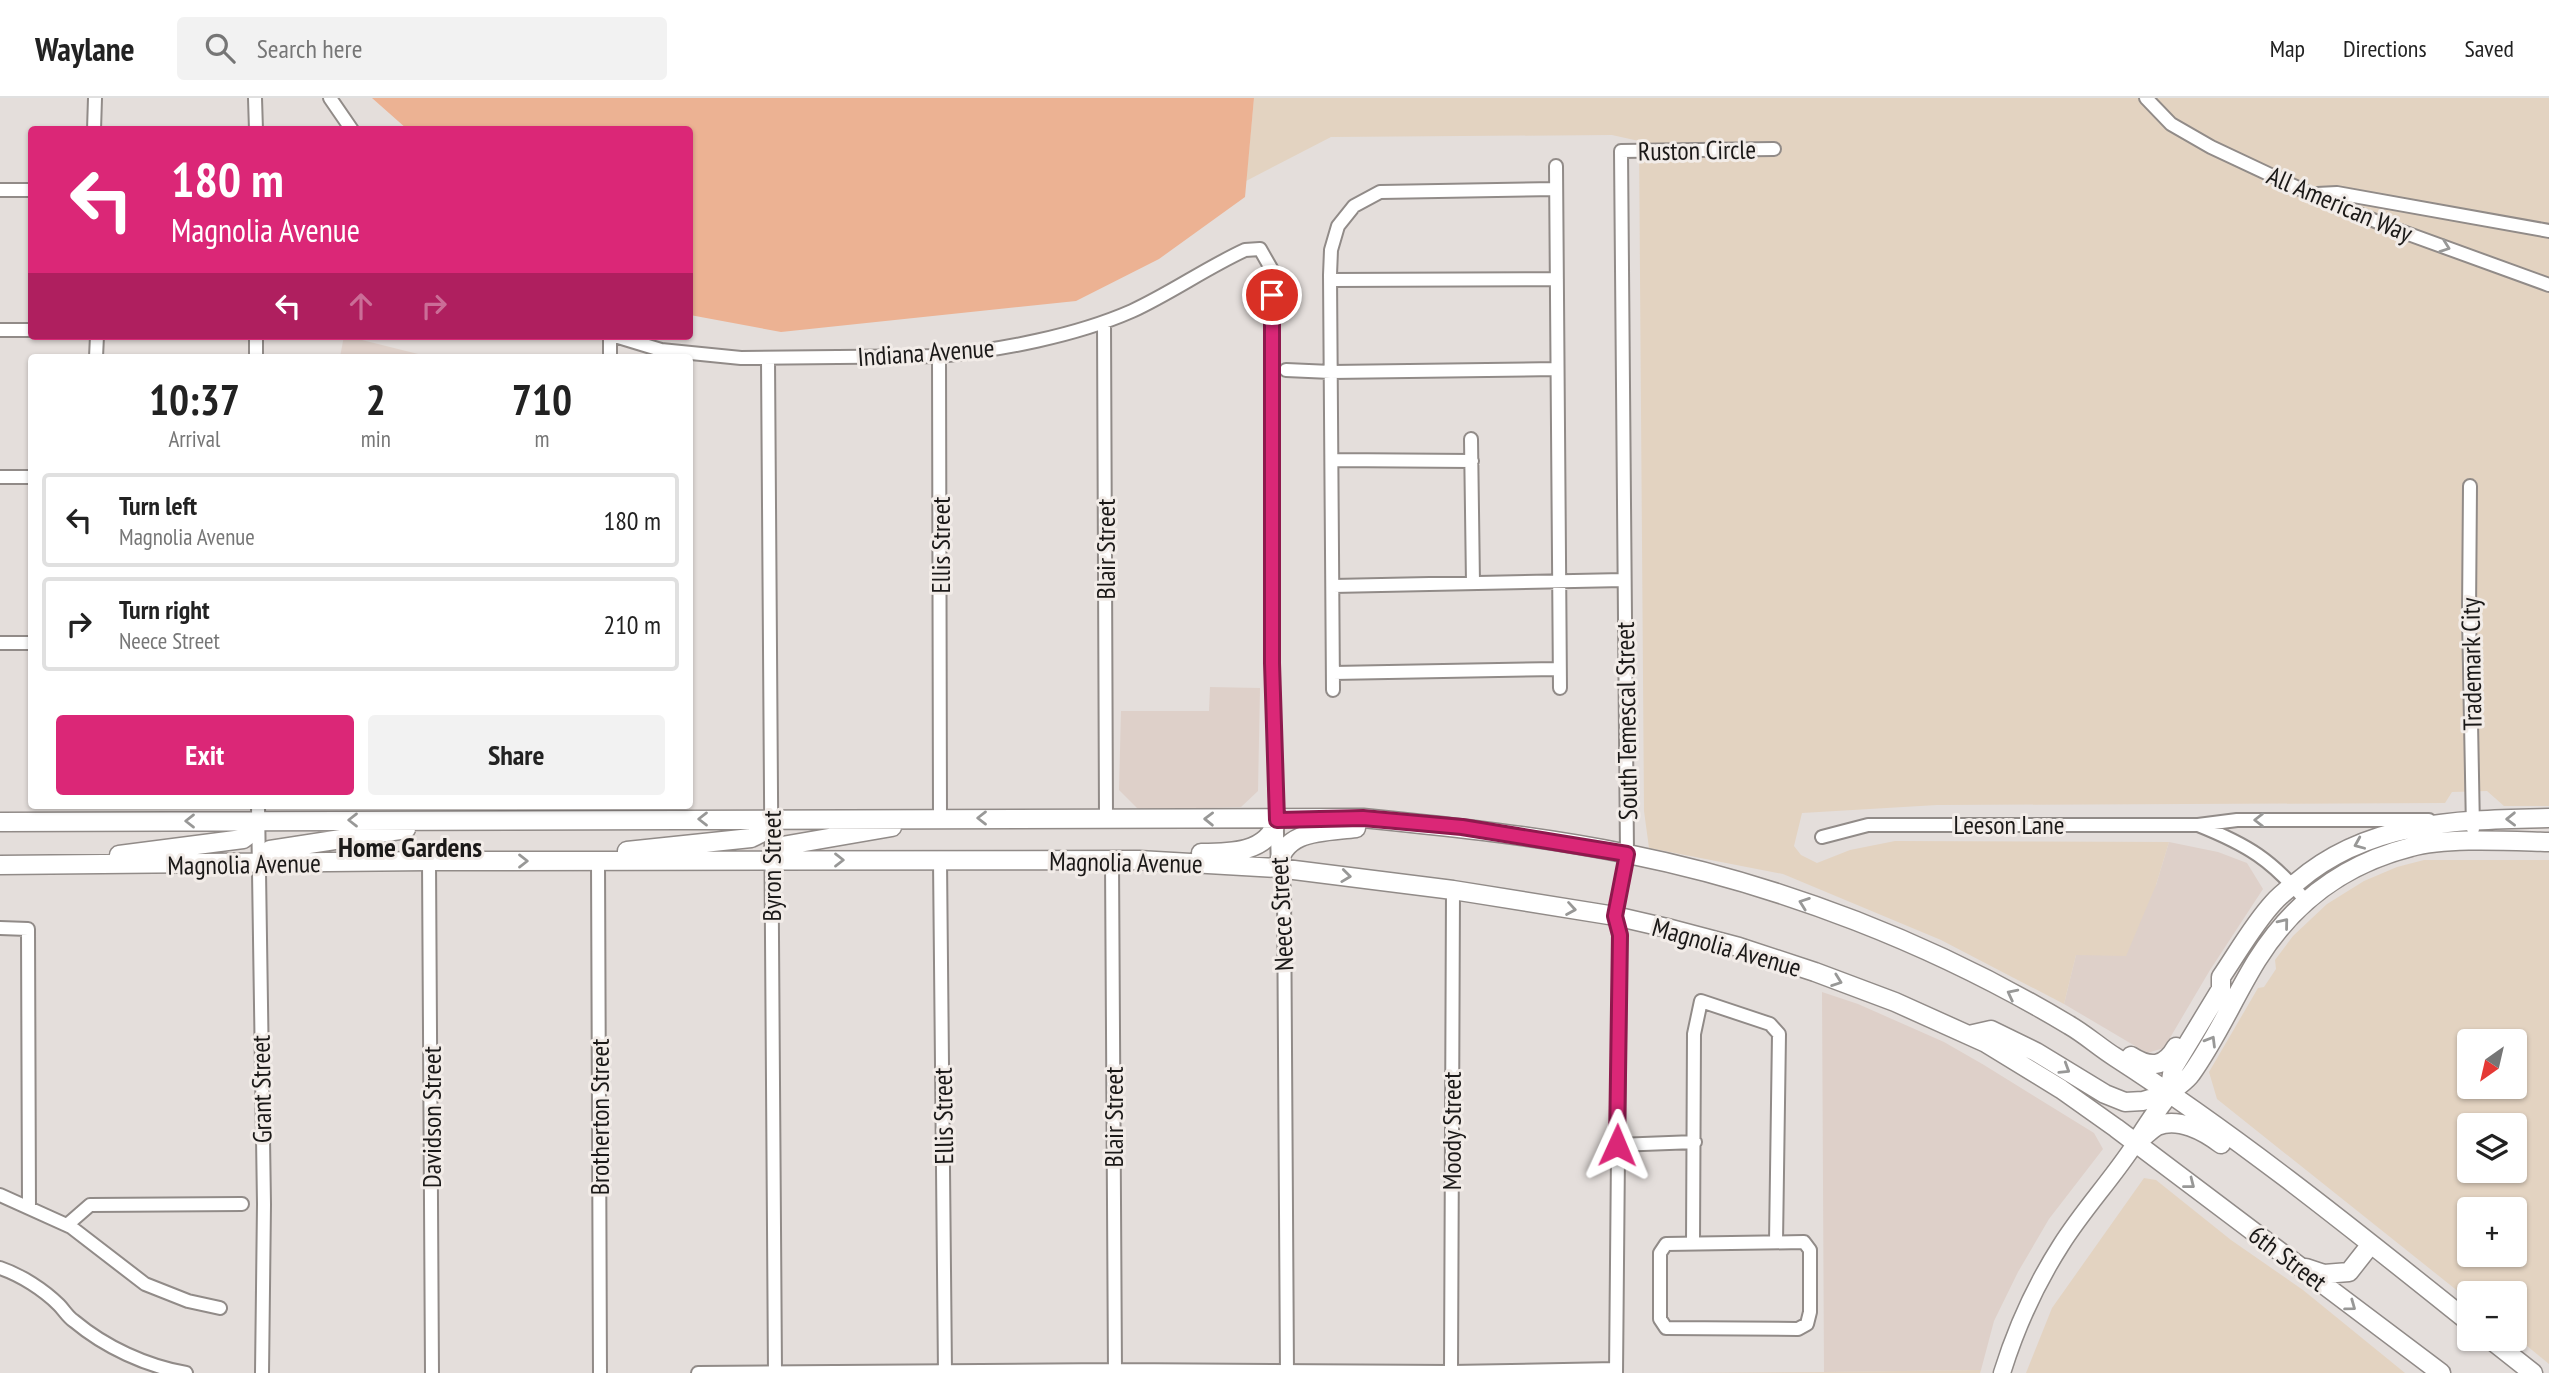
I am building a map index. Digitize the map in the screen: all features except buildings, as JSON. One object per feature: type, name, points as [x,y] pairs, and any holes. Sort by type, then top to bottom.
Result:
[{"type":"main road","name":"Magnolia Avenue","points":[[0,822],[258,813],[464,820],[613,812],[771,819],[1363,818],[1520,835],[1627,854],[1748,885],[1896,938],[2072,1027],[2169,1093]]},
{"type":"main road","points":[[46,865],[243,839],[251,832],[258,813]]},
{"type":"main road","points":[[2072,1027],[2106,1041],[2142,1063],[2160,1065],[2173,1052],[2211,986],[2221,977],[2274,901],[2311,870],[2358,843],[2413,827],[2473,820],[2549,818]]},
{"type":"main road","points":[[598,861],[614,852],[751,838],[763,833],[771,819]]},
{"type":"main road","points":[[770,860],[782,846],[940,819]]},
{"type":"main road","points":[[258,864],[270,850],[464,820]]},
{"type":"main road","points":[[1139,860],[1172,855],[1219,853],[1259,844],[1272,834],[1277,820]]},
{"type":"main road","points":[[1278,868],[1280,855],[1285,847],[1301,837],[1402,822]]},
{"type":"main road","points":[[2002,1373],[2020,1324],[2061,1244],[2169,1093],[2189,1077],[2258,959],[2290,915],[2343,874],[2413,846],[2474,842],[2549,842]]},
{"type":"main road","name":"Magnolia Avenue","points":[[0,865],[429,861],[1139,860],[1278,868],[1453,890],[1615,916],[1739,947],[1895,1002],[1986,1043],[2061,1089],[2134,1144]]},
{"type":"main road","points":[[2169,1093],[2173,1068],[2221,989],[2221,977]]},
{"type":"main road","points":[[1968,1035],[1991,1030],[2036,1052],[2105,1094],[2125,1102],[2143,1101],[2169,1093]]},
{"type":"main road","points":[[2169,1093],[2315,1199],[2457,1312]]},
{"type":"main road","points":[[2134,1144],[2157,1126],[2182,1124],[2208,1135],[2272,1181],[2315,1199]]},
{"type":"main road","name":"6th Street","points":[[2134,1144],[2441,1373]]},
{"type":"main road","points":[[2296,1265],[2324,1274],[2349,1272],[2371,1244]]},
{"type":"main road","points":[[2505,1351],[2533,1373]]},
{"type":"street","points":[[94,126],[95,98]]},
{"type":"street","points":[[255,98],[256,126]]},
{"type":"street","points":[[330,98],[349,126]]},
{"type":"street","name":"All American Way","points":[[2146,98],[2171,124],[2211,147],[2313,195],[2392,228],[2549,285]]},
{"type":"street","name":"Ruston Circle","points":[[1621,150],[1774,149]]},
{"type":"street","name":"South Temescal Street","points":[[1616,1371],[1620,935],[1615,916],[1627,854],[1621,150]]},
{"type":"street","points":[[1556,166],[1560,688]]},
{"type":"street","points":[[1333,690],[1330,280],[1331,250],[1338,226],[1354,206],[1380,192],[1556,189]]},
{"type":"street","points":[[0,190],[28,191]]},
{"type":"street","points":[[2313,195],[2337,193],[2549,231]]},
{"type":"street","name":"Indiana Avenue","points":[[628,340],[661,350],[768,359],[939,356],[987,350],[1104,322],[1149,302],[1245,250],[1260,249]]},
{"type":"street","name":"Neece Street","points":[[1260,249],[1272,270],[1272,663],[1278,868],[1284,888],[1287,1372]]},
{"type":"street","points":[[1330,280],[1557,279]]},
{"type":"street","name":"Blair Street","points":[[1104,322],[1106,818]]},
{"type":"street","points":[[0,330],[28,330]]},
{"type":"street","name":"Ellis Street","points":[[939,356],[940,819]]},
{"type":"street","name":"Byron Street","points":[[768,359],[775,1373]]},
{"type":"street","points":[[1286,370],[1331,372],[1557,369]]},
{"type":"street","points":[[1471,439],[1473,583]]},
{"type":"street","points":[[1332,460],[1472,461]]},
{"type":"street","points":[[0,477],[28,477]]},
{"type":"street","name":"Trademark City","points":[[2470,486],[2474,842]]},
{"type":"street","points":[[1333,586],[1624,580]]},
{"type":"street","points":[[0,643],[28,643]]},
{"type":"street","points":[[1333,673],[1559,669]]},
{"type":"street","name":"Grant Street","points":[[258,813],[264,1204],[262,1373]]},
{"type":"street","name":"Leeson Lane","points":[[1822,837],[1868,825],[2198,825],[2237,820],[2473,820]]},
{"type":"street","name":"Leeson Lane","points":[[2198,825],[2248,847],[2267,859],[2306,901]]},
{"type":"street","name":"Ellis Street","points":[[940,860],[945,1372]]},
{"type":"street","name":"Davidson Street","points":[[429,861],[432,1373]]},
{"type":"street","name":"Brotherton Street","points":[[598,861],[600,1373]]},
{"type":"street","name":"Blair Street","points":[[1112,861],[1115,1371]]},
{"type":"street","name":"Moody Street","points":[[1451,1373],[1453,890]]},
{"type":"street","points":[[0,929],[28,929],[29,1207]]},
{"type":"street","points":[[1693,1243],[1694,1034],[1701,1001],[1770,1024],[1779,1034],[1776,1242]]},
{"type":"street","points":[[1617,1145],[1695,1142]]},
{"type":"street","points":[[0,1195],[67,1225],[145,1284],[188,1301],[220,1308]]},
{"type":"street","points":[[67,1225],[90,1205],[242,1204]]},
{"type":"street","points":[[1804,1242],[1811,1250],[1810,1312],[1807,1324],[1798,1329],[1666,1328],[1660,1319],[1660,1253],[1666,1244],[1693,1243],[1804,1242]]},
{"type":"street","points":[[0,1268],[30,1283],[57,1303],[73,1321],[116,1348],[139,1360],[186,1373]]},
{"type":"street","points":[[698,1373],[1616,1371]]},
{"type":"shaded area","points":[[372,98],[1254,98],[1245,197],[1159,259],[1076,301],[781,332],[693,316],[693,126],[404,126]]},
{"type":"shaded area","points":[[1254,98],[2549,98],[2549,806],[2504,806],[2487,791],[2452,792],[2445,803],[1937,805],[1802,813],[1794,846],[1801,855],[1817,863],[1850,850],[1895,841],[2169,842],[2156,885],[2126,956],[2076,955],[2064,1004],[1941,940],[1783,874],[1649,848],[1644,811],[1639,141],[1612,135],[1331,137],[1246,181]]},
{"type":"shaded area","points":[[343,340],[362,340],[418,354],[341,354]]},
{"type":"shaded area","points":[[1210,687],[1260,688],[1258,791],[1241,807],[1139,810],[1119,790],[1121,711],[1209,711]]},
{"type":"shaded area","points":[[2169,842],[2218,852],[2247,863],[2263,889],[2210,970],[2164,1048],[2147,1053],[2064,1004],[2076,955],[2156,885]]},
{"type":"shaded area","points":[[2424,860],[2549,860],[2549,1364],[2527,1346],[2527,1281],[2457,1281],[2457,1290],[2217,1099],[2209,1072],[2258,988],[2264,987],[2276,969],[2275,960],[2293,936],[2327,904],[2364,881],[2397,867]]},
{"type":"shaded area","points":[[1822,992],[1858,1004],[1944,1042],[2094,1133],[2103,1149],[2049,1219],[2018,1272],[1994,1321],[1981,1370],[1824,1372]]},
{"type":"shaded area","points":[[2144,1178],[2156,1180],[2231,1240],[2303,1290],[2405,1373],[2026,1373],[2052,1308]]},
{"type":"shaded area","points":[[1981,1370],[1980,1373],[1679,1373],[1824,1372]]},
{"type":"district","name":"Home Gardens","points":[[410,846]]},
{"type":"route","points":[[1272,295],[1272,663],[1277,820],[1363,818],[1462,827],[1627,854],[1615,916],[1620,935],[1617,1145]]}]
